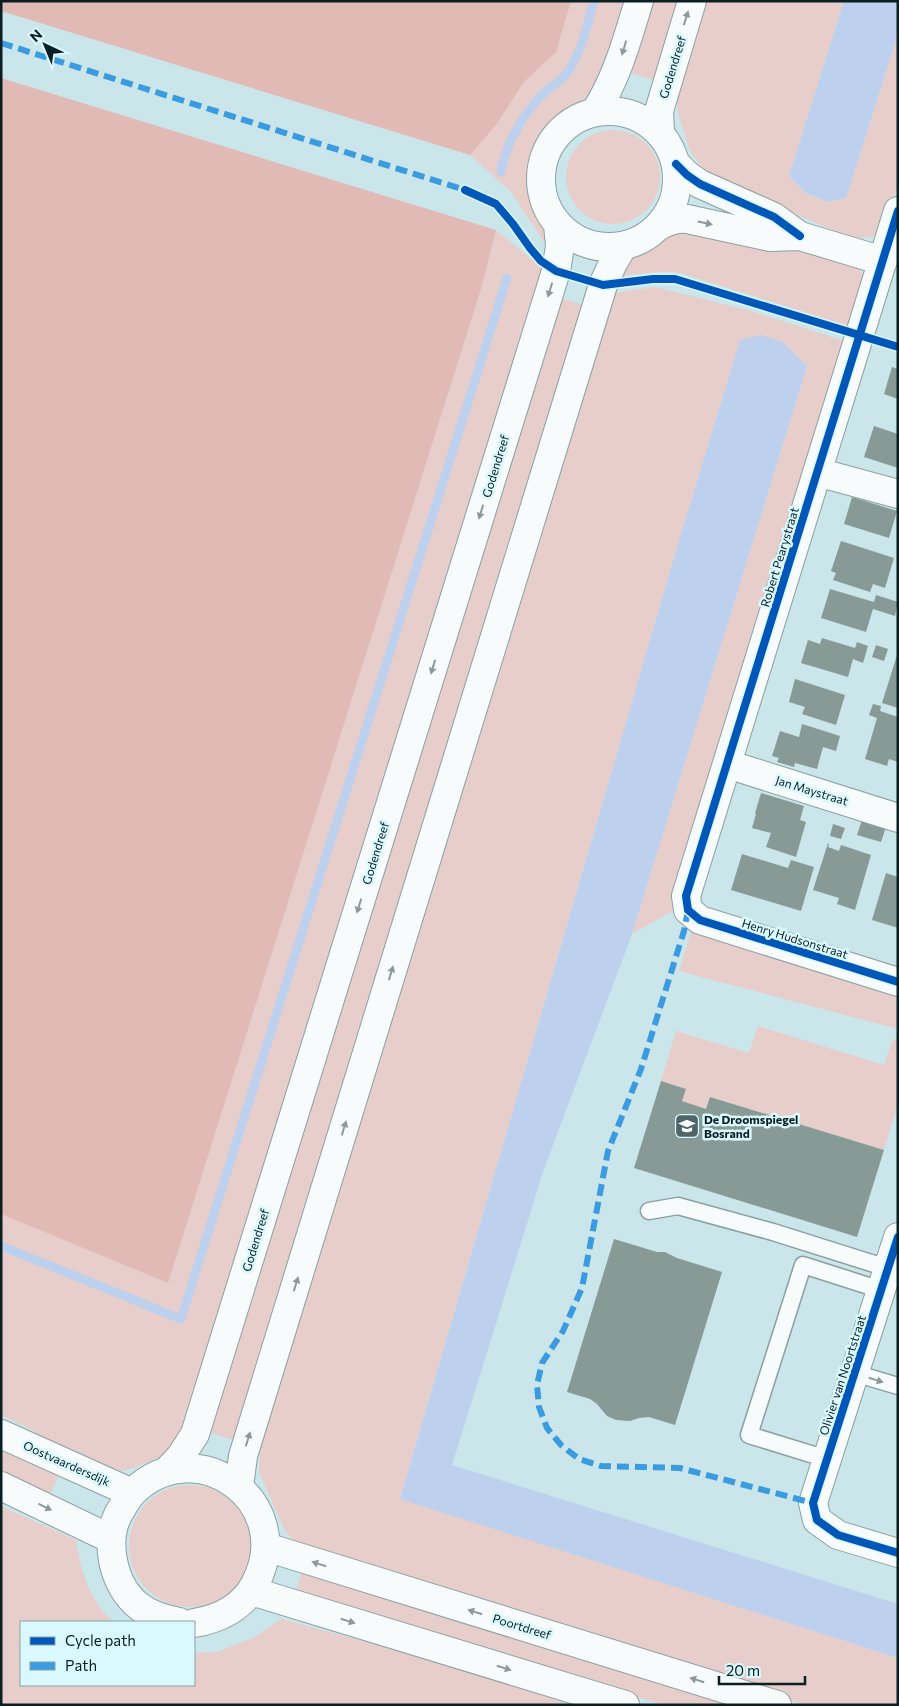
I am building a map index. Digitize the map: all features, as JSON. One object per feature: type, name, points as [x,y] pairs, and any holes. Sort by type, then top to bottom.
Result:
[{"type":"main road","points":[[595,112],[607,94],[617,72],[639,1]]},
{"type":"main road","name":"Godendreef","points":[[660,133],[659,110],[692,1]]},
{"type":"main road","points":[[612,111],[630,114],[646,122],[660,133],[670,148],[676,164],[677,181],[675,198],[668,213],[648,236],[623,246],[605,248],[571,237],[558,225],[548,211],[542,194],[540,176],[543,158],[551,142],[563,128],[578,118],[595,112],[612,111]]},
{"type":"main road","points":[[676,164],[700,184],[774,217],[800,236]]},
{"type":"main road","name":"Robert Pearystraat","points":[[688,910],[686,896],[898,211]]},
{"type":"main road","points":[[658,226],[677,218],[770,237],[800,236],[882,261]]},
{"type":"main road","name":"Godendreef","points":[[166,1472],[181,1456],[195,1434],[556,272],[560,246],[558,225]]},
{"type":"main road","points":[[239,1487],[246,1446],[603,285],[623,246]]},
{"type":"main road","points":[[817,472],[898,494]]},
{"type":"main road","name":"Jan Maystraat","points":[[727,764],[898,818]]},
{"type":"main road","name":"Henry Hudsonstraat","points":[[688,910],[700,920],[898,982]]},
{"type":"main road","name":"Olivier van Noortstraat","points":[[898,1238],[888,1278],[854,1373],[813,1503],[817,1520],[838,1535],[898,1553]]},
{"type":"main road","name":"Oostvaardersdijk","points":[[1,1434],[132,1493]]},
{"type":"main road","points":[[173,1621],[161,1619],[139,1606],[122,1587],[113,1564],[111,1539],[118,1514],[132,1493],[148,1480],[166,1472],[186,1469],[205,1470],[223,1477],[239,1487],[254,1504],[263,1525],[266,1547],[262,1570],[251,1591],[234,1609],[211,1620],[195,1623]]},
{"type":"main road","points":[[1,1486],[111,1539]]},
{"type":"main road","name":"Poortdreef","points":[[266,1547],[777,1705]]},
{"type":"main road","points":[[251,1591],[625,1705]]},
{"type":"lane","points":[[648,1211],[678,1206],[774,1232],[888,1278]]},
{"type":"lane","points":[[827,1460],[749,1434],[803,1265],[888,1278]]},
{"type":"lane","points":[[854,1373],[898,1386]]},
{"type":"shaded area","points":[[1,1],[571,1],[556,52],[524,82],[496,125],[470,155],[1,11]]},
{"type":"shaded area","points":[[571,1],[631,1],[593,96],[578,102],[565,111],[543,134],[535,147],[530,162],[529,178],[531,194],[544,230],[544,242],[511,192],[470,155],[496,125],[524,82],[556,52]]},
{"type":"shaded area","points":[[649,1],[685,1],[660,82],[627,72]]},
{"type":"shaded area","points":[[702,1],[844,1],[789,176],[809,194],[821,199],[836,200],[846,198],[898,34],[898,185],[889,214],[881,230],[871,237],[854,239],[727,185],[703,170],[689,149],[676,100]]},
{"type":"shaded area","points":[[1,78],[496,230],[481,289],[168,1283],[1,1214]]},
{"type":"shaded area","points":[[613,130],[631,134],[646,144],[656,159],[660,177],[656,195],[646,210],[631,220],[613,224],[595,220],[580,210],[570,195],[566,177],[570,159],[580,144],[595,134]]},
{"type":"shaded area","points":[[496,230],[546,271],[196,1416],[163,1456],[133,1468],[121,1471],[83,1461],[28,1428],[1,1415],[1,1214],[168,1282],[481,289]]},
{"type":"shaded area","points":[[678,230],[798,249],[854,264],[863,274],[866,286],[849,325],[846,325],[680,273],[657,272],[619,276],[630,259],[637,253]]},
{"type":"shaded area","points":[[655,287],[751,311],[848,342],[674,910],[632,934],[807,366],[783,342],[762,335],[740,340],[678,544],[400,1498],[898,1658],[898,1705],[803,1705],[312,1552],[294,1541],[285,1531],[259,1472],[260,1451],[267,1410],[612,293]]},
{"type":"shaded area","points":[[558,297],[590,307],[240,1442],[208,1432]]},
{"type":"shaded area","points":[[692,929],[898,992],[898,1029],[679,971]]},
{"type":"shaded area","points":[[758,1026],[884,1065],[893,1039],[898,1040],[898,1105],[884,1150],[710,1097],[706,1109],[682,1101],[685,1089],[661,1081],[676,1031],[749,1053]]},
{"type":"shaded area","points":[[1,1443],[61,1471],[49,1496],[1,1473]]},
{"type":"shaded area","points":[[190,1485],[202,1486],[213,1490],[224,1495],[233,1503],[241,1512],[246,1523],[250,1534],[250,1558],[246,1569],[241,1580],[233,1589],[224,1597],[213,1602],[202,1606],[190,1607],[178,1606],[167,1602],[156,1597],[147,1589],[139,1580],[134,1569],[130,1558],[129,1546],[130,1534],[134,1523],[139,1512],[147,1503],[156,1495],[167,1490],[178,1486]]},
{"type":"shaded area","points":[[1,1506],[76,1540],[84,1574],[92,1595],[105,1614],[113,1621],[20,1621],[20,1686],[195,1686],[195,1653],[217,1652],[255,1637],[281,1619],[448,1664],[572,1705],[1,1705]]},
{"type":"shaded area","points":[[303,1567],[751,1705],[663,1705],[296,1591]]},
{"type":"water","points":[[844,1],[898,1],[898,34],[846,198],[828,202],[806,193],[789,176]]},
{"type":"water","points":[[762,335],[783,342],[807,366],[632,934],[544,1169],[452,1465],[898,1604],[898,1658],[400,1499],[678,544],[740,340]]},
{"type":"building","points":[[892,367],[898,369],[898,399],[884,394]]},
{"type":"building","points":[[874,426],[898,434],[898,468],[864,457]]},
{"type":"building","points":[[852,497],[897,511],[889,538],[844,524]]},
{"type":"building","points":[[841,541],[894,558],[885,588],[873,584],[870,592],[833,580],[836,573],[831,571]]},
{"type":"building","points":[[830,589],[874,602],[876,595],[898,602],[895,616],[873,609],[866,632],[821,618]]},
{"type":"building","points":[[822,638],[855,648],[857,642],[868,646],[863,663],[853,659],[848,677],[801,663],[808,640],[820,644]]},
{"type":"building","points":[[876,645],[888,649],[884,661],[872,657]]},
{"type":"building","points":[[898,655],[898,708],[882,703]]},
{"type":"building","points":[[795,679],[845,695],[836,725],[802,714],[805,707],[789,702]]},
{"type":"building","points":[[873,704],[881,706],[880,711],[898,717],[898,762],[889,759],[887,766],[865,759],[877,718],[869,715]]},
{"type":"building","points":[[802,724],[840,736],[836,751],[823,747],[817,769],[795,763],[794,767],[777,762],[779,758],[772,756],[780,731],[799,737]]},
{"type":"building","points":[[761,793],[804,806],[800,820],[806,822],[796,857],[766,847],[771,833],[752,828]]},
{"type":"building","points":[[862,820],[886,827],[881,842],[857,835]]},
{"type":"building","points":[[833,824],[845,828],[841,839],[830,836]]},
{"type":"building","points":[[828,843],[828,847],[839,851],[841,845],[871,855],[855,910],[837,904],[839,898],[813,890]]},
{"type":"building","points":[[742,854],[788,868],[791,860],[814,867],[801,911],[731,890]]},
{"type":"building","points":[[886,873],[898,877],[898,928],[872,920]]},
{"type":"building","points":[[661,1081],[686,1089],[682,1101],[706,1109],[710,1097],[884,1150],[857,1237],[634,1168]]},
{"type":"building","points":[[614,1239],[657,1252],[665,1252],[677,1258],[722,1272],[675,1425],[649,1417],[630,1421],[616,1420],[607,1416],[590,1399],[567,1392]]},
{"type":"waterway","points":[[501,172],[511,141],[522,121],[542,95],[564,76],[577,56],[594,1]]},
{"type":"waterway","points":[[1,1246],[181,1319],[507,278]]},
{"type":"marked path","points":[[1,43],[465,190]]},
{"type":"marked path","points":[[688,910],[684,931],[641,1069],[608,1151],[582,1288],[563,1331],[542,1363],[537,1385],[539,1407],[547,1428],[561,1445],[579,1459],[601,1466],[680,1468],[813,1503]]},
{"type":"cycle path","points":[[676,164],[700,184],[774,217],[800,236]]},
{"type":"cycle path","points":[[465,190],[496,204],[541,261],[556,271],[603,285],[653,279],[675,279],[898,347]]},
{"type":"cycle path","points":[[898,211],[686,896],[688,910],[700,920],[898,982]]},
{"type":"cycle path","points":[[898,1237],[813,1503],[817,1520],[838,1535],[898,1553]]},
{"type":"place","name":"De Droomspiegel Bosrand","points":[[687,1126]]}]
